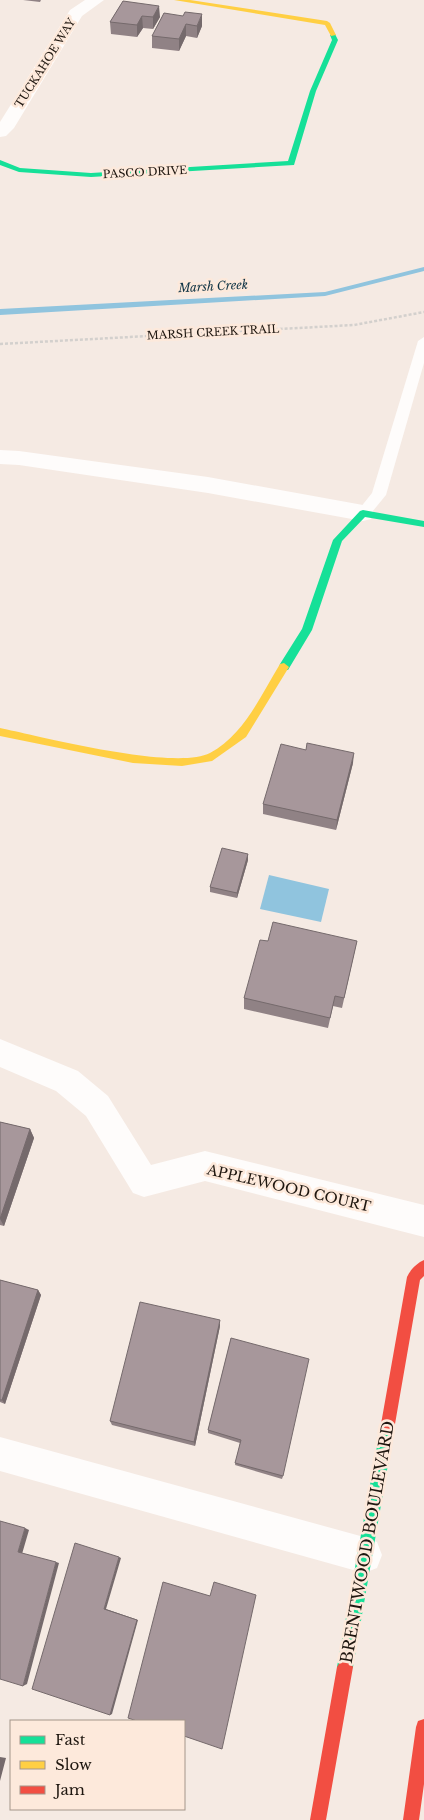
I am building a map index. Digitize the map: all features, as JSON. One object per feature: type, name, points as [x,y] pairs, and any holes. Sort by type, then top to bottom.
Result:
[{"type":"street","name":"TUCKAHOE WAY","points":[[0,132],[5,128],[76,13],[96,0]]},
{"type":"street","name":"PASCO DRIVE","points":[[0,162],[20,170],[91,175],[291,163],[313,91],[335,40],[327,23],[177,0]]},
{"type":"street","points":[[0,457],[208,485],[424,524]]},
{"type":"street","points":[[0,732],[133,759],[182,762],[212,757],[242,734],[307,630],[338,540],[363,513]]},
{"type":"street","name":"APPLEWOOD COURT","points":[[0,1053],[67,1081],[96,1106],[144,1182],[205,1166],[424,1220]]},
{"type":"street","name":"BRENTWOOD BOULEVARD","points":[[318,1820],[414,1277],[424,1267]]},
{"type":"street","points":[[0,1454],[364,1555]]},
{"type":"street","points":[[410,1820],[424,1727]]},
{"type":"lane","points":[[363,513],[379,495],[424,340]]},
{"type":"path","name":"MARSH CREEK TRAIL","points":[[0,344],[354,325],[424,312]]},
{"type":"water","points":[[269,875],[329,889],[321,922],[260,909]]},
{"type":"building","points":[[123,1],[159,6],[153,17],[142,16],[137,25],[110,22]]},
{"type":"building","points":[[185,12],[202,14],[197,26],[186,24],[179,39],[152,36],[164,13],[183,16]]},
{"type":"building","points":[[307,743],[354,753],[337,820],[263,804],[281,744],[306,750]]},
{"type":"building","points":[[222,848],[248,854],[237,893],[210,887]]},
{"type":"building","points":[[273,922],[357,941],[344,998],[335,996],[330,1018],[244,998],[260,940],[268,941]]},
{"type":"building","points":[[0,1122],[30,1129],[0,1219]]},
{"type":"building","points":[[0,1280],[38,1290],[2,1400],[0,1400]]},
{"type":"building","points":[[140,1302],[220,1320],[194,1442],[110,1421]]},
{"type":"building","points":[[231,1338],[309,1359],[283,1476],[235,1463],[241,1440],[208,1430]]},
{"type":"building","points":[[0,1521],[25,1528],[18,1552],[56,1562],[23,1686],[0,1679]]},
{"type":"building","points":[[75,1543],[119,1557],[104,1609],[137,1620],[110,1715],[32,1689]]},
{"type":"building","points":[[163,1582],[210,1596],[214,1582],[256,1595],[222,1749],[185,1736],[185,1720],[134,1720],[128,1718]]},
{"type":"waterway","name":"Marsh Creek","points":[[0,312],[325,294],[424,269]]},
{"type":"traffic: fast","points":[[0,162],[19,170],[91,175],[291,163],[313,91],[335,40],[333,35]]},
{"type":"traffic: fast","points":[[284,667],[307,630],[338,540],[363,513],[424,524]]},
{"type":"traffic: fast","points":[[345,1667],[388,1424]]},
{"type":"traffic: slow","points":[[177,0],[327,23],[333,35]]},
{"type":"traffic: slow","points":[[0,732],[133,759],[182,762],[212,757],[242,734],[284,667]]},
{"type":"traffic: jam","points":[[388,1424],[414,1277],[424,1267]]},
{"type":"traffic: jam","points":[[318,1820],[345,1667]]},
{"type":"traffic: jam","points":[[411,1820],[424,1727]]}]
